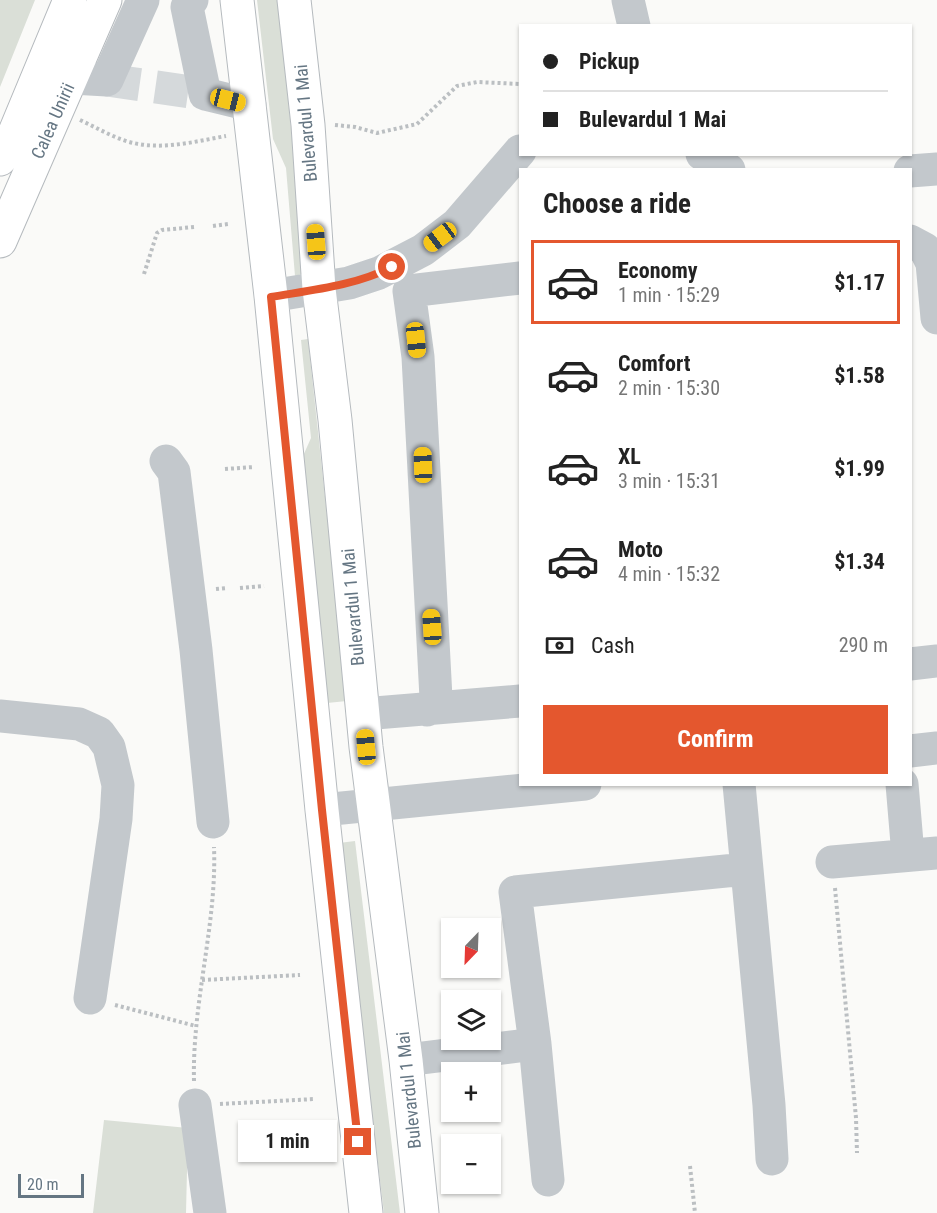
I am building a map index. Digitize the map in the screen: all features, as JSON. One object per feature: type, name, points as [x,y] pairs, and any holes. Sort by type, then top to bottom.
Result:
[{"type":"main road","name":"Calea Unirii","points":[[0,159],[10,144],[26,108],[70,0]]},
{"type":"main road","name":"Calea Unirii","points":[[0,241],[105,0]]},
{"type":"main road","points":[[237,0],[252,118],[322,810],[366,1213]]},
{"type":"main road","name":"Bulevardul 1 Mai","points":[[294,0],[308,125],[319,289],[336,431],[372,806],[406,1060],[422,1213]]},
{"type":"main road","points":[[313,719],[363,714]]},
{"type":"street","points":[[72,78],[107,80],[145,0],[189,3],[205,94],[252,118]]},
{"type":"street","points":[[427,710],[434,704],[436,698],[418,357],[407,275],[423,250],[457,224],[519,152]]},
{"type":"street","points":[[705,156],[726,168]]},
{"type":"street","points":[[912,171],[937,169]]},
{"type":"street","points":[[912,243],[925,249],[932,264],[937,318]]},
{"type":"street","points":[[271,297],[349,284],[379,273],[519,278]]},
{"type":"street","points":[[166,461],[174,471],[196,650],[213,822]]},
{"type":"street","points":[[912,664],[937,661]]},
{"type":"street","points":[[363,714],[519,701]]},
{"type":"street","points":[[0,716],[79,724],[99,733],[109,747],[118,785],[116,819],[90,999]]},
{"type":"street","points":[[912,751],[937,748]]},
{"type":"street","points":[[322,810],[566,786]]},
{"type":"street","points":[[739,786],[772,1159]]},
{"type":"street","points":[[832,862],[922,854],[903,786]]},
{"type":"street","points":[[548,1180],[536,1044],[515,892],[746,869]]},
{"type":"street","points":[[406,1060],[536,1044]]},
{"type":"street","points":[[195,1105],[210,1213]]},
{"type":"path","points":[[308,125],[355,127],[377,133],[417,124],[457,86],[477,82],[519,84]]},
{"type":"path","points":[[58,110],[124,140],[147,146],[178,145],[252,118]]},
{"type":"path","points":[[213,225],[228,224]]},
{"type":"path","points":[[144,274],[157,233],[162,230],[194,227]]},
{"type":"path","points":[[225,469],[254,467]]},
{"type":"path","points":[[240,588],[264,586]]},
{"type":"path","points":[[213,822],[215,877],[193,1047],[195,1105],[315,1099]]},
{"type":"path","points":[[832,862],[856,1118],[857,1153]]},
{"type":"path","points":[[202,980],[300,975]]},
{"type":"path","points":[[90,999],[196,1026]]},
{"type":"path","points":[[690,1166],[694,1213]]},
{"type":"shaded area","points":[[0,0],[35,0],[0,87]]},
{"type":"shaded area","points":[[257,0],[278,0],[292,138],[302,274],[295,276],[286,168],[273,139]]},
{"type":"shaded area","points":[[308,339],[347,701],[327,703],[303,456],[311,438],[301,340]]},
{"type":"shaded area","points":[[355,841],[400,1213],[384,1213],[339,843]]},
{"type":"shaded area","points":[[104,1120],[188,1128],[186,1213],[93,1213]]},
{"type":"tunnel","points":[[107,80],[205,94]]},
{"type":"route","points":[[358,1142],[322,810],[271,297],[349,284],[392,267]]}]
